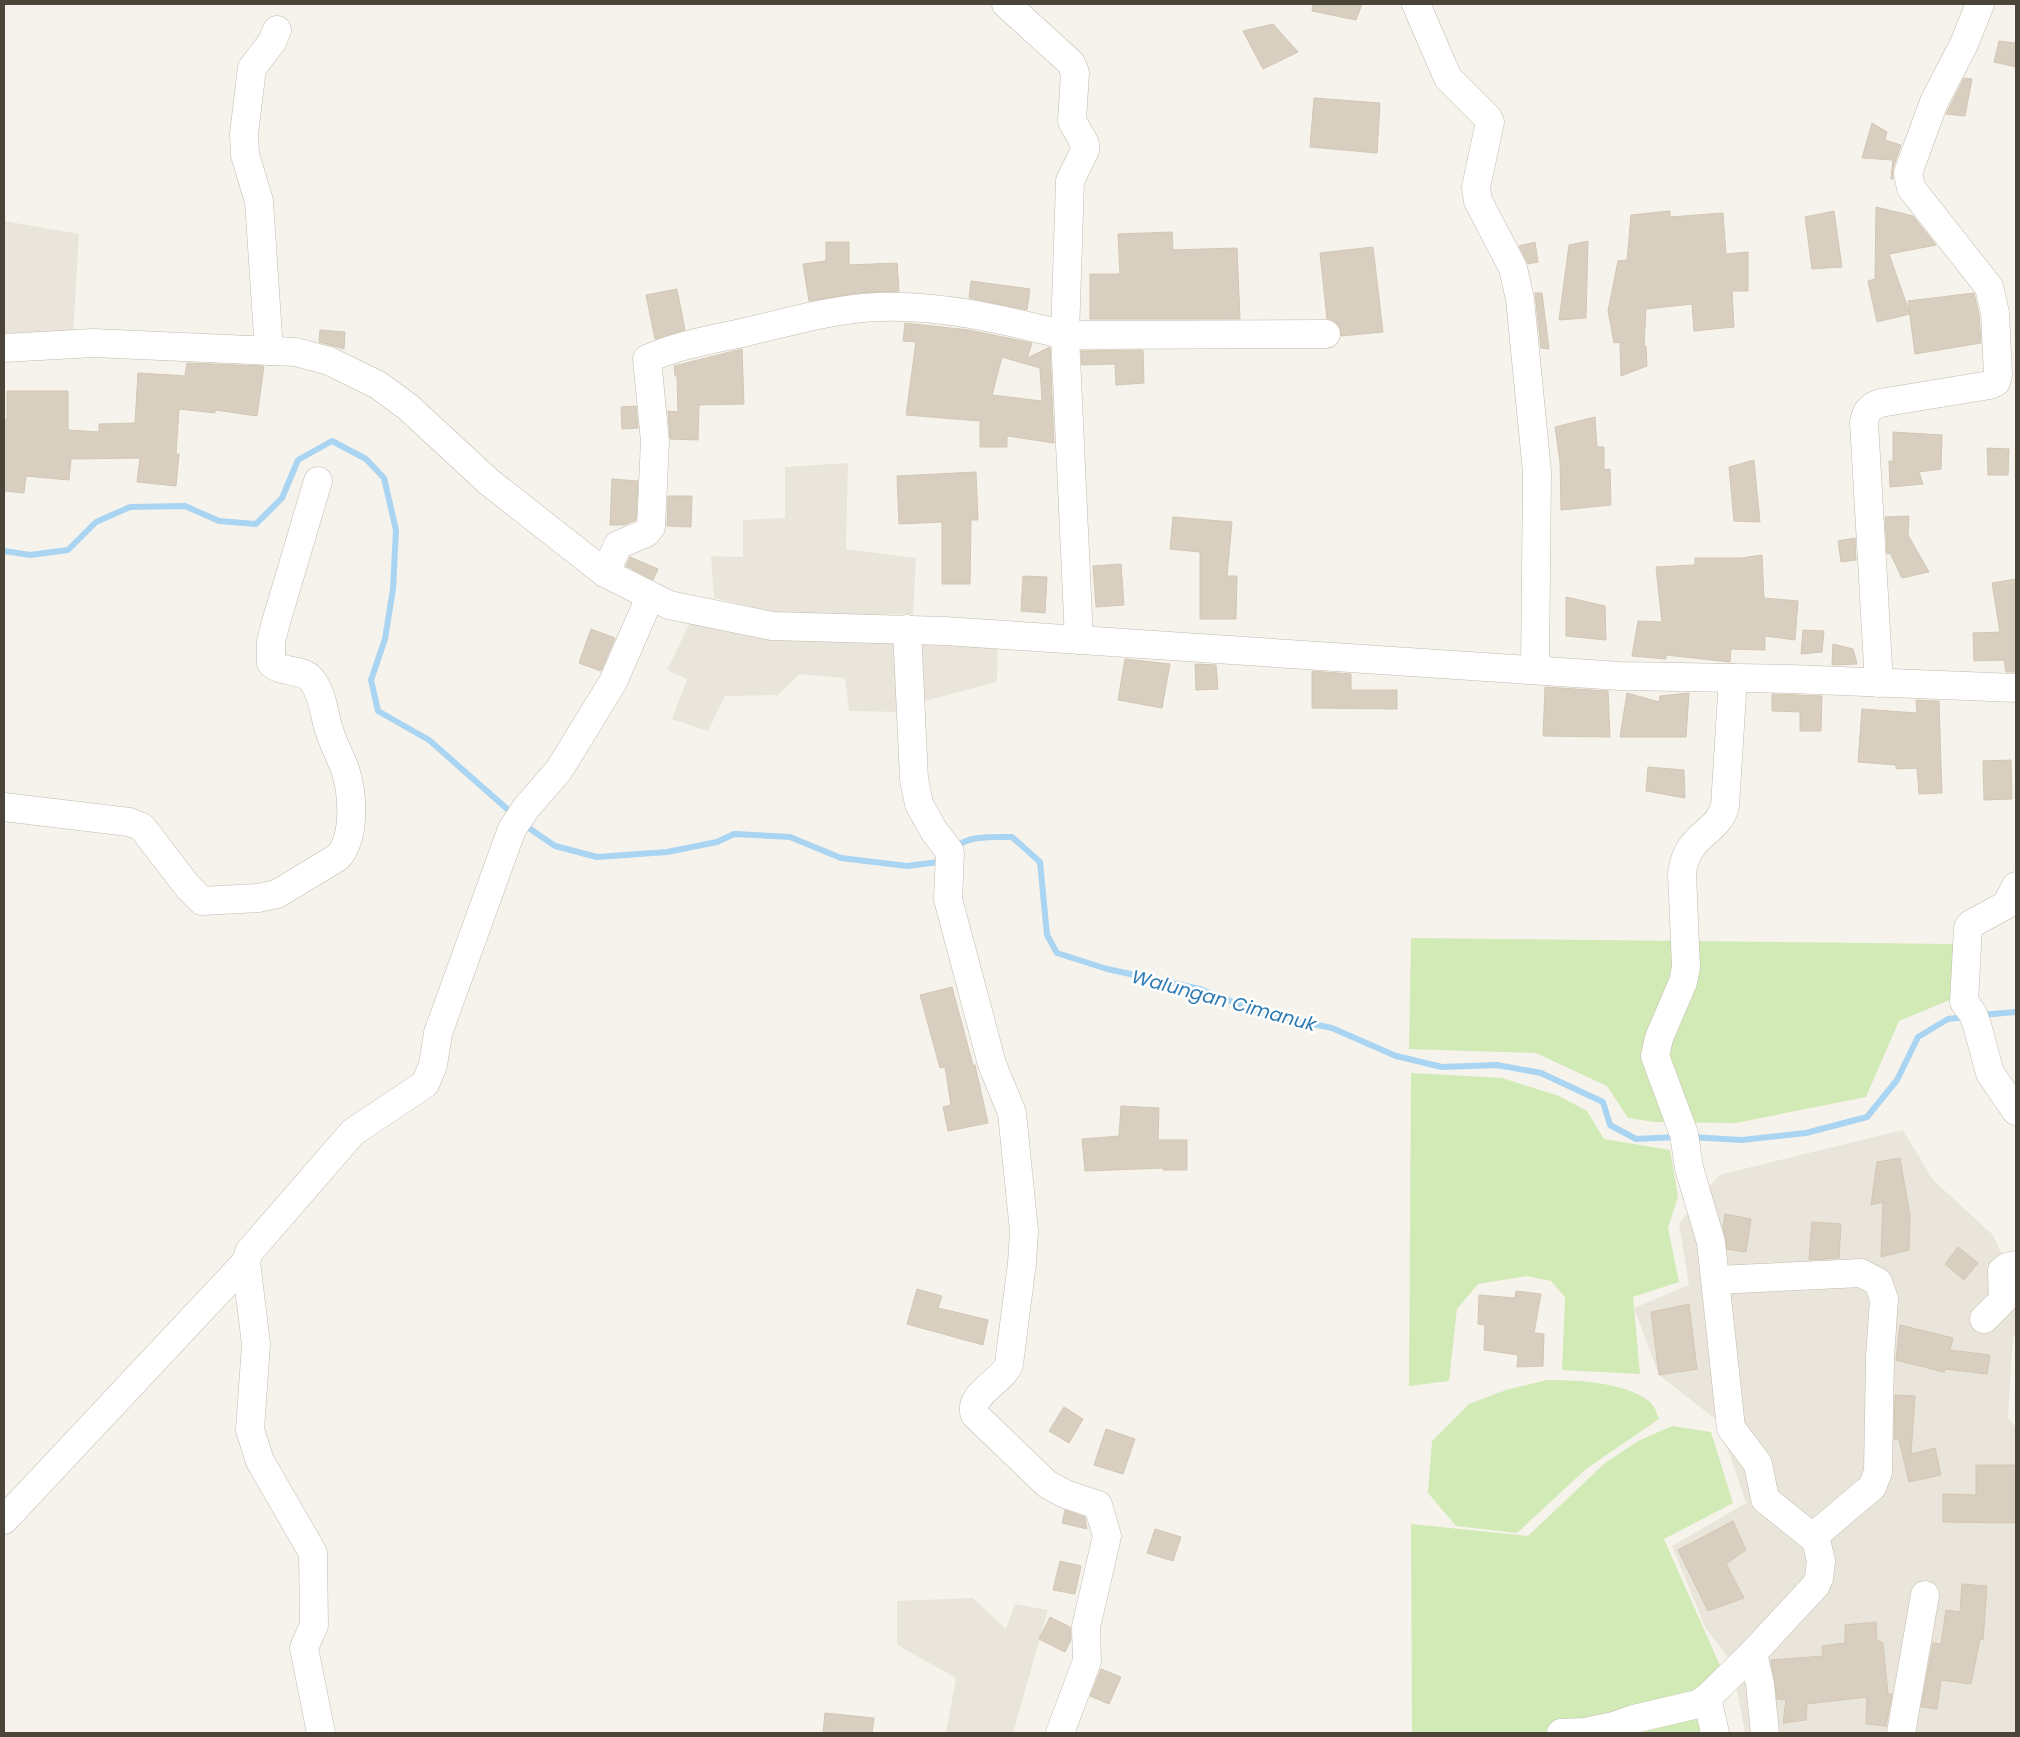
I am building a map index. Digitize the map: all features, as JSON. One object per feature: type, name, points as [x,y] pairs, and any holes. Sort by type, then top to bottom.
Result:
[{"type":"street","points":[[1006,4],[1074,68],[1072,121],[1085,144],[1085,150],[1070,189],[1065,335],[1079,640]]},
{"type":"street","points":[[1416,4],[1448,78],[1490,122],[1476,187],[1478,201],[1513,268],[1520,299],[1537,472],[1535,670]]},
{"type":"street","points":[[1879,683],[1864,422],[1866,412],[1872,406],[1880,403],[1990,385],[1996,382],[1998,375],[1996,313],[1989,287],[1911,188],[1908,181],[1908,173],[1934,102],[1964,44],[1980,4]]},
{"type":"street","points":[[270,351],[259,201],[245,155],[244,134],[252,68],[272,42],[277,30]]},
{"type":"street","points":[[605,573],[622,542],[646,533],[651,527],[654,441],[648,359],[684,346],[820,315],[875,307],[903,306],[994,318],[1065,335],[1326,334]]},
{"type":"street","points":[[4,348],[93,343],[296,352],[329,360],[378,385],[408,407],[489,482],[605,573],[669,605],[772,626],[907,629],[1620,676],[2016,688]]},
{"type":"street","points":[[4,807],[129,822],[142,827],[188,887],[202,901],[237,900],[277,894],[338,857],[345,849],[351,814],[346,771],[328,728],[327,714],[312,680],[304,673],[279,668],[271,663],[272,642],[276,622],[318,481]]},
{"type":"street","points":[[4,1520],[246,1262],[253,1245],[353,1132],[425,1084],[433,1064],[438,1033],[519,818],[558,770],[613,682],[650,597]]},
{"type":"street","points":[[907,629],[914,779],[919,804],[934,831],[950,852],[948,899],[992,1064],[1012,1114],[1024,1231],[1022,1263],[1009,1364],[1005,1373],[976,1399],[973,1410],[1047,1484],[1064,1494],[1094,1503],[1107,1536],[1086,1627],[1087,1661],[1060,1733]]},
{"type":"street","points":[[1561,1733],[1585,1732],[1698,1704],[1707,1698],[1753,1653],[1816,1585],[1819,1578],[1820,1548],[1814,1536],[1765,1498],[1758,1464],[1731,1428],[1711,1242],[1688,1168],[1684,1134],[1656,1064],[1655,1048],[1683,982],[1686,967],[1682,872],[1684,859],[1689,847],[1719,818],[1725,806],[1733,678]]},
{"type":"street","points":[[2016,886],[2006,905],[1971,924],[1968,928],[1964,997],[1966,1006],[1975,1019],[1990,1073],[2016,1111]]},
{"type":"street","points":[[246,1262],[256,1344],[250,1430],[260,1461],[313,1552],[315,1617],[311,1633],[304,1648],[304,1656],[321,1733]]},
{"type":"street","points":[[1984,1319],[2002,1300],[2002,1271],[2007,1267],[2016,1265]]},
{"type":"street","points":[[1716,1280],[1861,1273],[1873,1278],[1882,1289],[1884,1299],[1880,1357],[1878,1472],[1872,1487],[1814,1536]]},
{"type":"street","points":[[1901,1733],[1925,1595]]},
{"type":"street","points":[[1753,1653],[1760,1684],[1765,1733]]},
{"type":"street","points":[[1707,1698],[1715,1733]]},
{"type":"shaded area","points":[[4,221],[79,234],[73,337],[4,345]]},
{"type":"shaded area","points":[[848,463],[846,549],[916,558],[913,614],[791,616],[714,598],[711,556],[743,557],[743,520],[785,518],[785,467]]},
{"type":"shaded area","points":[[694,614],[900,638],[900,712],[849,711],[845,678],[800,674],[778,695],[725,696],[708,731],[672,719],[687,679],[667,670]]},
{"type":"shaded area","points":[[914,638],[998,641],[997,682],[917,703]]},
{"type":"shaded area","points":[[1903,1130],[1933,1180],[1993,1235],[2016,1285],[2016,1330],[2013,1338],[2008,1417],[2016,1428],[2016,1733],[1745,1733],[1732,1663],[1705,1627],[1672,1546],[1746,1503],[1718,1421],[1659,1375],[1634,1308],[1689,1285],[1679,1223],[1719,1175]]},
{"type":"shaded area","points":[[973,1598],[1006,1629],[1015,1604],[1048,1610],[1013,1733],[946,1733],[956,1678],[897,1645],[897,1601]]},
{"type":"green space","points":[[1411,938],[1953,944],[1952,999],[1899,1021],[1866,1097],[1736,1123],[1654,1122],[1628,1118],[1607,1086],[1536,1053],[1409,1049]]},
{"type":"green space","points":[[1411,1073],[1502,1078],[1559,1096],[1587,1111],[1604,1139],[1670,1150],[1678,1196],[1668,1228],[1679,1282],[1633,1297],[1640,1374],[1562,1370],[1565,1297],[1551,1281],[1527,1276],[1478,1284],[1457,1309],[1449,1381],[1409,1386]]},
{"type":"green space","points":[[1547,1380],[1586,1382],[1628,1390],[1650,1402],[1659,1419],[1586,1469],[1517,1533],[1456,1526],[1428,1493],[1432,1441],[1469,1404],[1506,1390]]},
{"type":"green space","points":[[1672,1426],[1711,1432],[1733,1503],[1664,1539],[1721,1668],[1707,1733],[1412,1733],[1411,1524],[1528,1536],[1605,1463],[1638,1441]]},
{"type":"building","points":[[1313,4],[1362,4],[1356,20],[1312,11]]},
{"type":"building","points":[[1273,24],[1298,52],[1263,69],[1243,31]]},
{"type":"building","points":[[1999,41],[2016,43],[2016,67],[1994,62]]},
{"type":"building","points":[[1964,78],[1972,79],[1965,116],[1946,114]]},
{"type":"building","points":[[1314,98],[1380,103],[1377,153],[1310,147]]},
{"type":"building","points":[[1872,123],[1887,132],[1885,140],[1901,145],[1893,168],[1893,179],[1891,179],[1893,160],[1862,158]]},
{"type":"building","points":[[1876,207],[1913,216],[1936,245],[1889,254],[1910,314],[1877,322],[1868,281],[1875,279]]},
{"type":"building","points":[[1670,211],[1670,217],[1723,213],[1726,254],[1748,252],[1748,291],[1732,291],[1734,327],[1694,331],[1692,304],[1646,309],[1644,346],[1646,346],[1647,366],[1621,376],[1620,342],[1614,343],[1608,311],[1618,261],[1627,260],[1631,215]]},
{"type":"building","points":[[1834,211],[1842,267],[1812,269],[1805,217]]},
{"type":"building","points":[[1172,232],[1173,250],[1237,248],[1240,319],[1090,319],[1090,274],[1120,274],[1118,234]]},
{"type":"building","points":[[1588,241],[1586,318],[1559,320],[1569,245]]},
{"type":"building","points":[[826,242],[849,242],[849,265],[897,263],[899,291],[859,293],[809,301],[803,264],[826,261]]},
{"type":"building","points":[[1535,242],[1538,262],[1528,264],[1519,246]]},
{"type":"building","points":[[1373,247],[1383,332],[1341,336],[1339,326],[1327,319],[1320,253]]},
{"type":"building","points":[[971,281],[1030,289],[1027,310],[969,298]]},
{"type":"building","points":[[677,289],[685,330],[655,339],[646,295]]},
{"type":"building","points":[[1535,293],[1542,293],[1549,349],[1541,348]]},
{"type":"building","points":[[1974,293],[1979,315],[1981,343],[1915,354],[1908,301]]},
{"type":"building","points":[[905,323],[969,330],[1032,343],[1027,358],[1050,347],[1054,443],[1007,436],[1007,447],[980,447],[980,421],[906,415],[916,342],[903,341]],"holes":[[[1002,357],[1040,368],[1042,401],[992,395]]]},
{"type":"building","points":[[320,330],[345,332],[344,349],[319,342]]},
{"type":"building","points":[[742,349],[744,404],[699,405],[698,440],[670,439],[668,411],[678,412],[677,376],[675,376],[674,366]]},
{"type":"building","points":[[1143,350],[1144,383],[1116,385],[1115,364],[1082,365],[1081,351]]},
{"type":"building","points":[[187,363],[264,366],[257,416],[215,410],[215,413],[179,409],[176,454],[179,454],[176,486],[137,482],[140,458],[71,459],[69,480],[26,476],[24,493],[4,491],[4,419],[7,420],[7,391],[68,391],[68,430],[99,432],[99,424],[135,423],[138,373],[185,376]]},
{"type":"building","points":[[636,406],[638,428],[622,429],[621,407]]},
{"type":"building","points":[[1595,417],[1597,447],[1604,447],[1604,470],[1610,469],[1611,505],[1561,510],[1560,462],[1555,427]]},
{"type":"building","points":[[1893,432],[1942,435],[1941,469],[1919,472],[1923,484],[1890,487],[1889,461],[1893,461]]},
{"type":"building","points":[[1987,448],[2009,449],[2008,475],[1988,475]]},
{"type":"building","points":[[1754,460],[1760,522],[1734,521],[1729,467]]},
{"type":"building","points":[[976,472],[978,520],[971,520],[970,584],[942,584],[942,522],[899,524],[897,476]]},
{"type":"building","points":[[612,479],[638,481],[636,520],[624,525],[610,525]]},
{"type":"building","points":[[668,496],[692,496],[691,527],[667,526]]},
{"type":"building","points":[[1909,516],[1908,535],[1929,572],[1902,578],[1890,553],[1887,554],[1885,517]]},
{"type":"building","points":[[1173,517],[1232,522],[1227,576],[1237,576],[1236,619],[1200,619],[1200,552],[1170,549]]},
{"type":"building","points":[[1855,538],[1856,560],[1841,562],[1838,541]]},
{"type":"building","points":[[1762,555],[1764,598],[1798,601],[1795,640],[1765,636],[1765,650],[1731,649],[1730,662],[1666,655],[1666,659],[1632,656],[1638,621],[1662,622],[1656,567],[1695,565],[1695,558],[1741,558]]},
{"type":"building","points":[[630,557],[658,569],[653,580],[626,566]]},
{"type":"building","points":[[1121,564],[1124,605],[1096,607],[1093,566]]},
{"type":"building","points":[[1023,576],[1047,577],[1045,613],[1021,611]]},
{"type":"building","points":[[2016,579],[2016,672],[2006,672],[2004,660],[1974,661],[1973,633],[2000,632],[1992,583]]},
{"type":"building","points":[[1566,597],[1605,606],[1606,640],[1566,636]]},
{"type":"building","points":[[591,629],[615,638],[601,671],[579,663]]},
{"type":"building","points":[[1803,630],[1824,631],[1822,652],[1801,654]]},
{"type":"building","points":[[1833,644],[1853,649],[1857,664],[1832,665]]},
{"type":"building","points":[[1125,659],[1170,664],[1162,708],[1118,700]]},
{"type":"building","points":[[1195,664],[1216,665],[1218,689],[1196,690]]},
{"type":"building","points":[[1312,671],[1351,674],[1351,690],[1397,690],[1397,709],[1312,708]]},
{"type":"building","points":[[1545,687],[1608,691],[1610,737],[1543,736]]},
{"type":"building","points":[[1627,693],[1659,702],[1660,696],[1689,693],[1686,737],[1620,737]]},
{"type":"building","points":[[1772,694],[1822,696],[1821,731],[1800,731],[1800,712],[1772,711]]},
{"type":"building","points":[[1916,700],[1939,701],[1942,793],[1919,794],[1917,768],[1896,769],[1896,765],[1858,762],[1862,709],[1917,713]]},
{"type":"building","points":[[2011,760],[2012,799],[1984,800],[1983,761]]},
{"type":"building","points":[[1648,767],[1684,770],[1685,798],[1646,791]]},
{"type":"building","points":[[952,987],[973,1065],[975,1065],[988,1123],[948,1131],[943,1107],[951,1105],[945,1067],[940,1068],[920,995]]},
{"type":"building","points":[[1121,1106],[1159,1108],[1158,1140],[1187,1140],[1187,1170],[1163,1170],[1163,1168],[1085,1171],[1082,1139],[1119,1136]]},
{"type":"building","points":[[1900,1158],[1910,1216],[1909,1250],[1881,1257],[1883,1202],[1871,1205],[1877,1162]]},
{"type":"building","points":[[1725,1214],[1751,1219],[1746,1252],[1727,1249],[1723,1226]]},
{"type":"building","points":[[1812,1222],[1841,1224],[1839,1258],[1809,1260]]},
{"type":"building","points":[[1958,1247],[1978,1263],[1964,1280],[1945,1264]]},
{"type":"building","points":[[917,1289],[942,1296],[938,1308],[988,1320],[983,1345],[907,1324]]},
{"type":"building","points":[[1516,1291],[1541,1294],[1534,1333],[1544,1334],[1543,1366],[1517,1367],[1518,1355],[1484,1350],[1485,1325],[1478,1324],[1479,1295],[1515,1298]]},
{"type":"building","points":[[1689,1304],[1697,1369],[1659,1375],[1651,1312]]},
{"type":"building","points":[[1900,1325],[1953,1338],[1950,1350],[1990,1355],[1987,1374],[1945,1369],[1944,1372],[1896,1360]]},
{"type":"building","points":[[1895,1395],[1915,1396],[1911,1454],[1935,1448],[1941,1475],[1909,1482],[1899,1440],[1894,1439]]},
{"type":"building","points":[[1064,1407],[1083,1419],[1069,1443],[1049,1431]]},
{"type":"building","points":[[1106,1429],[1135,1439],[1123,1474],[1094,1465]]},
{"type":"building","points":[[1976,1465],[2016,1465],[2016,1523],[1943,1522],[1943,1494],[1976,1495]]},
{"type":"building","points":[[1065,1510],[1085,1517],[1087,1529],[1062,1523]]},
{"type":"building","points":[[1733,1521],[1746,1550],[1726,1564],[1744,1598],[1708,1611],[1678,1550]]},
{"type":"building","points":[[1155,1529],[1181,1537],[1173,1561],[1147,1553]]},
{"type":"building","points":[[1060,1561],[1081,1566],[1075,1594],[1053,1590]]},
{"type":"building","points":[[1962,1584],[1987,1586],[1983,1640],[1980,1639],[1971,1684],[1941,1680],[1937,1709],[1921,1707],[1933,1643],[1941,1644],[1946,1610],[1960,1612]]},
{"type":"building","points":[[1050,1617],[1070,1627],[1071,1640],[1065,1652],[1039,1639]]},
{"type":"building","points":[[1876,1622],[1877,1640],[1883,1643],[1888,1694],[1892,1694],[1886,1726],[1866,1724],[1867,1697],[1807,1704],[1806,1720],[1783,1723],[1786,1700],[1777,1699],[1771,1660],[1823,1656],[1822,1646],[1845,1643],[1845,1625]]},
{"type":"building","points":[[1101,1669],[1121,1677],[1109,1704],[1090,1696]]},
{"type":"building","points":[[825,1713],[874,1718],[872,1733],[823,1733]]},
{"type":"waterway","name":"Walungan Cimanuk","points":[[4,551],[30,555],[68,550],[96,522],[130,507],[185,506],[219,521],[256,524],[282,498],[298,460],[332,441],[366,459],[384,478],[396,530],[393,589],[385,639],[371,680],[378,711],[429,740],[514,815]]},
{"type":"waterway","name":"Walungan Cimanuk","points":[[523,824],[555,846],[597,857],[667,852],[717,842],[734,834],[790,837],[841,858],[907,866],[938,862],[943,858]]},
{"type":"waterway","name":"Walungan Cimanuk","points":[[954,848],[974,839],[1012,837],[1040,862],[1047,935],[1057,953],[1107,969],[1200,989],[1264,1014],[1332,1028],[1396,1056],[1442,1067],[1497,1065],[1541,1073],[1603,1102],[1610,1125],[1636,1139],[1677,1137]]},
{"type":"waterway","name":"Walungan Cimanuk","points":[[1980,1015],[2016,1012]]},
{"type":"waterway","name":"Walungan Cimanuk","points":[[1690,1137],[1742,1140],[1806,1133],[1867,1117],[1897,1080],[1918,1037],[1948,1019],[1965,1017]]}]
